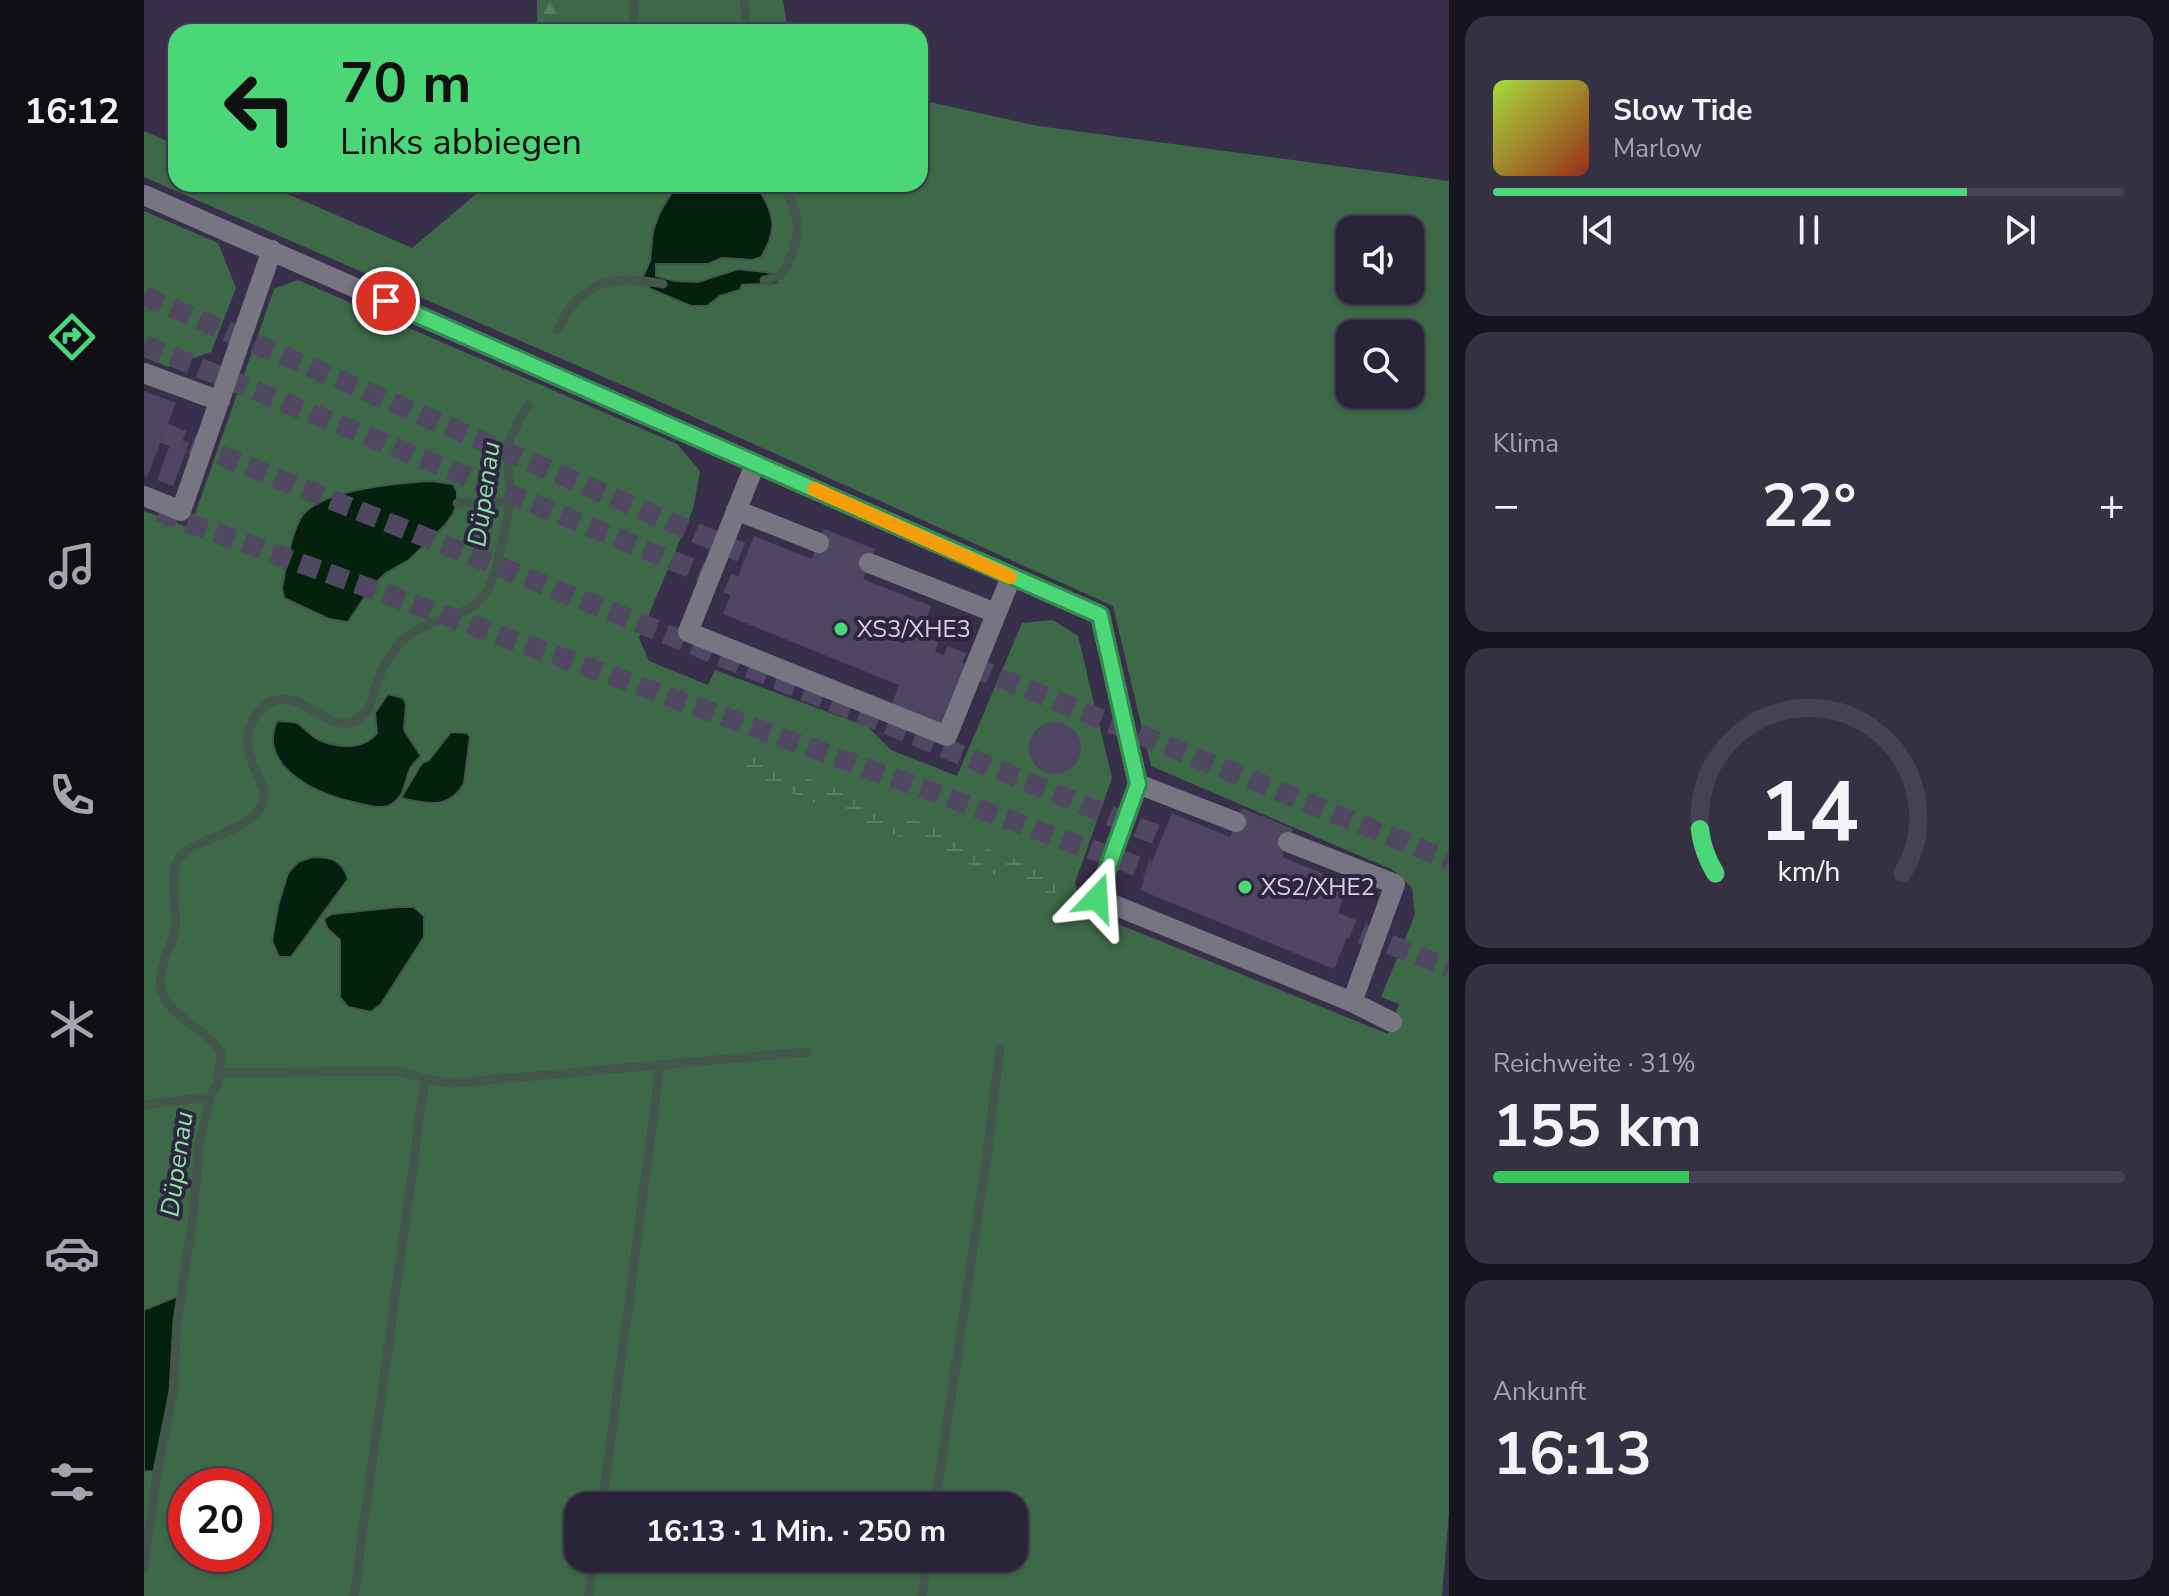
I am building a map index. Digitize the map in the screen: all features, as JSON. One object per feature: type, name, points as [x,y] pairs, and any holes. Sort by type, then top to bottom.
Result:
[{"type":"lane","points":[[144,195],[1100,615],[1138,784],[1097,898],[1352,1002],[1392,1022]]},
{"type":"lane","points":[[144,496],[181,511],[272,250]]},
{"type":"lane","points":[[144,373],[220,401]]},
{"type":"lane","points":[[755,464],[688,632],[947,736],[1011,577]]},
{"type":"lane","points":[[736,510],[819,543]]},
{"type":"lane","points":[[869,563],[996,613]]},
{"type":"lane","points":[[1138,784],[1236,822]]},
{"type":"lane","points":[[1288,842],[1395,884],[1352,1002]]},
{"type":"green space","points":[[537,0],[783,0],[787,24],[538,24]]},
{"type":"green space","points":[[537,0],[587,0],[588,24],[538,24]]},
{"type":"green space","points":[[928,102],[1038,126],[1449,181],[1449,1512],[1442,1596],[144,1596],[144,511],[190,528],[274,289],[298,280],[677,444],[700,471],[693,509],[639,638],[649,661],[708,685],[715,670],[868,727],[891,750],[957,776],[1022,623],[1053,620],[1078,636],[1112,778],[1075,883],[1084,910],[1388,1034],[1399,1004],[1381,997],[1415,915],[1412,888],[1393,870],[1151,766],[1113,606],[645,395],[178,192],[283,192],[412,248],[478,192],[928,192]]},
{"type":"green space","points":[[144,131],[168,142],[168,187],[144,177]]},
{"type":"green space","points":[[144,211],[218,243],[236,288],[211,352],[168,367],[144,357]]},
{"type":"green space","points":[[750,755],[1062,878],[1054,898],[743,774]]},
{"type":"shaded area","points":[[672,192],[760,192],[772,220],[770,238],[761,257],[753,260],[722,258],[708,264],[656,264],[656,276],[698,282],[738,269],[772,273],[779,283],[742,285],[740,290],[720,296],[707,306],[691,306],[648,288],[652,282],[642,279],[650,261],[653,231]]},
{"type":"shaded area","points":[[431,481],[453,484],[457,503],[453,514],[409,560],[386,573],[372,586],[348,622],[329,619],[284,598],[282,588],[292,541],[302,516],[312,507],[326,499],[362,489]]},
{"type":"shaded area","points":[[388,694],[403,698],[406,704],[404,730],[421,756],[410,769],[400,797],[389,805],[371,806],[326,794],[296,777],[276,753],[273,738],[277,721],[297,723],[317,739],[332,744],[349,746],[364,743],[377,733],[375,713]]},
{"type":"shaded area","points":[[451,732],[467,733],[470,737],[464,783],[458,792],[452,798],[436,803],[401,798],[422,763],[429,760]]},
{"type":"shaded area","points":[[313,857],[336,861],[348,879],[291,957],[279,957],[272,941],[288,873],[298,862]]},
{"type":"shaded area","points":[[414,907],[424,916],[424,937],[381,1004],[371,1012],[348,1007],[340,997],[340,940],[327,928],[324,919],[332,914]]},
{"type":"shaded area","points":[[176,1297],[182,1305],[177,1321],[173,1392],[157,1472],[144,1471],[144,1310]]},
{"type":"building","points":[[144,391],[176,403],[147,477],[144,476]]},
{"type":"building","points":[[173,437],[189,443],[173,486],[157,480]]},
{"type":"building","name":"XS3/XHE3","points":[[824,529],[875,549],[863,579],[931,606],[916,644],[966,664],[941,726],[891,706],[899,685],[723,614],[754,536],[812,559]]},
{"type":"building","points":[[1055,722],[1073,730],[1081,748],[1073,766],[1055,774],[1037,766],[1029,748],[1037,730]]},
{"type":"building","name":"XS2/XHE2","points":[[1242,808],[1293,829],[1282,857],[1349,884],[1336,917],[1353,923],[1334,969],[1140,890],[1172,813],[1230,837]]},
{"type":"waterway","name":"Düpenau","points":[[634,24],[635,0]]},
{"type":"waterway","points":[[744,0],[746,24]]},
{"type":"waterway","name":"Düpenau","points":[[764,280],[780,276],[796,242],[797,220],[787,192]]},
{"type":"waterway","name":"Düpenau","points":[[558,330],[577,300],[600,284],[628,280],[663,284]]},
{"type":"waterway","name":"Düpenau","points":[[144,1569],[157,1472],[173,1392],[177,1321],[193,1219],[199,1144],[210,1097],[217,1085],[221,1054],[207,1037],[166,1002],[162,993],[162,970],[175,925],[173,881],[176,863],[191,848],[244,823],[255,815],[262,804],[264,792],[248,746],[250,728],[258,712],[272,702],[291,700],[339,723],[358,719],[369,708],[386,662],[403,640],[427,625],[466,610],[483,597],[496,568],[507,518],[510,498],[509,443],[528,405]]},
{"type":"waterway","points":[[457,503],[510,501]]},
{"type":"waterway","points":[[937,1492],[1000,1048]]},
{"type":"waterway","points":[[220,1073],[400,1071],[454,1083],[807,1052]]},
{"type":"waterway","points":[[604,1492],[660,1066]]},
{"type":"waterway","points":[[354,1596],[425,1079]]},
{"type":"waterway","name":"Düpenau","points":[[144,1105],[210,1097]]},
{"type":"waterway","points":[[588,1596],[592,1572]]},
{"type":"waterway","points":[[922,1596],[926,1572]]},
{"type":"tunnel","points":[[144,296],[747,555]]},
{"type":"tunnel","points":[[144,345],[735,586]]},
{"type":"tunnel","points":[[164,433],[1162,837]]},
{"type":"tunnel","points":[[159,512],[1148,870]]},
{"type":"tunnel","points":[[819,543],[869,563]]},
{"type":"tunnel","points":[[916,644],[1449,860]]},
{"type":"tunnel","points":[[1236,822],[1288,842]]},
{"type":"tunnel","points":[[1334,922],[1449,968]]},
{"type":"slow traffic","points":[[814,489],[1010,577]]},
{"type":"place","name":"XS3/XHE3","points":[[841,629]]},
{"type":"place","name":"XS2/XHE2","points":[[1245,887]]},
{"type":"route","points":[[386,301],[1100,615],[1138,784],[1097,898]]}]
